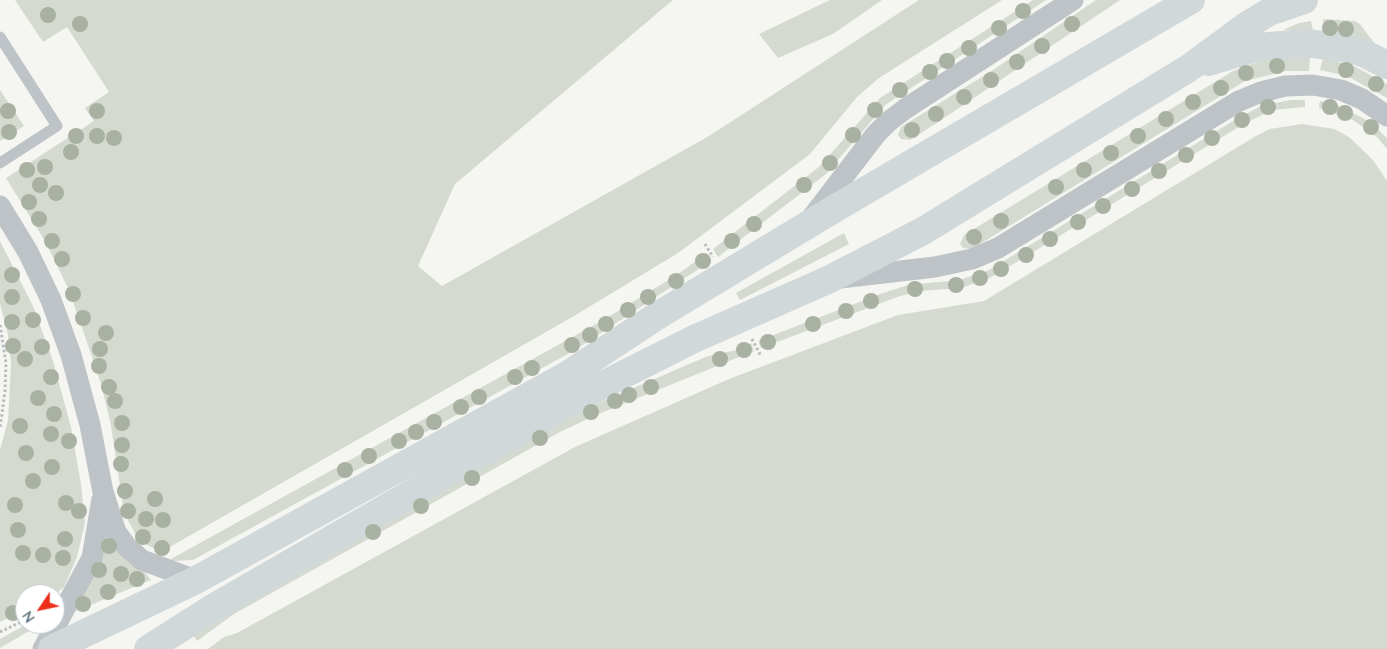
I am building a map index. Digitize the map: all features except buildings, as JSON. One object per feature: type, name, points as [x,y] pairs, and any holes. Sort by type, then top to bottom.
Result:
[{"type":"main road","points":[[1125,40],[1157,0]]},
{"type":"main road","points":[[52,649],[196,580],[569,374],[656,316],[804,227],[1191,0]]},
{"type":"main road","points":[[148,649],[219,604],[579,397],[694,339],[830,279],[923,230],[1189,68],[1246,26],[1269,12],[1304,0]]},
{"type":"main road","points":[[1189,68],[1258,47],[1306,43],[1345,48],[1363,53],[1387,65]]},
{"type":"street","points":[[804,227],[876,134],[888,122],[905,108],[1073,0]]},
{"type":"street","points":[[830,279],[935,267],[972,259],[998,248],[1239,101],[1261,92],[1294,85],[1313,85],[1342,90],[1362,99],[1387,116]]},
{"type":"street","points":[[0,206],[28,252],[51,300],[71,355],[90,425],[103,492],[116,532],[127,548],[142,560],[196,580]]},
{"type":"street","points":[[43,649],[92,558],[103,492]]},
{"type":"lane","points":[[0,37],[57,126],[0,163]]},
{"type":"path","points":[[0,325],[6,364],[6,391],[0,428]]},
{"type":"path","points":[[0,632],[15,625]]},
{"type":"shaded area","points":[[15,0],[673,0],[455,184],[418,266],[442,286],[709,136],[919,0],[1002,0],[879,78],[857,97],[810,154],[678,253],[574,316],[161,552],[145,544],[137,537],[124,513],[111,426],[102,387],[69,290],[45,241],[6,178],[94,121],[85,108],[109,92],[67,27],[43,42]]},
{"type":"shaded area","points":[[830,0],[882,0],[833,34],[778,58],[759,34]]},
{"type":"shaded area","points":[[1033,0],[1046,0],[885,105],[826,174],[718,257],[713,249],[819,167],[880,98]]},
{"type":"shaded area","points":[[1096,0],[1120,0],[910,140],[901,139],[898,135],[901,127],[993,70]]},
{"type":"shaded area","points":[[1323,19],[1355,21],[1360,24],[1377,47],[1325,32]]},
{"type":"shaded area","points":[[1311,21],[1313,31],[1283,30],[1299,23]]},
{"type":"shaded area","points":[[1310,56],[1309,71],[1286,71],[1245,81],[972,249],[963,248],[960,244],[964,235],[1233,71],[1263,60]]},
{"type":"shaded area","points":[[1323,58],[1352,65],[1387,84],[1387,98],[1347,76],[1320,70]]},
{"type":"shaded area","points":[[0,90],[24,126],[0,141]]},
{"type":"shaded area","points":[[1290,100],[1305,100],[1305,107],[1272,110],[1242,125],[992,277],[961,288],[920,291],[900,296],[761,348],[758,341],[880,294],[908,285],[959,280],[989,270],[1238,118],[1261,106]]},
{"type":"shaded area","points":[[1320,101],[1342,107],[1370,122],[1387,138],[1387,149],[1377,137],[1353,120],[1319,108]]},
{"type":"shaded area","points":[[1302,124],[1334,129],[1349,137],[1373,160],[1387,181],[1387,649],[208,649],[224,637],[237,633],[575,447],[729,379],[898,315],[984,301],[1256,136],[1270,129]]},
{"type":"shaded area","points":[[844,233],[849,244],[740,300],[736,293]]},
{"type":"shaded area","points":[[0,241],[33,306],[53,361],[71,427],[81,484],[85,523],[77,557],[65,585],[15,584],[15,614],[0,622],[0,450],[8,420],[11,364],[8,335],[0,303]]},
{"type":"shaded area","points":[[707,253],[711,261],[575,350],[193,560],[172,561],[171,559],[605,319],[678,274]]},
{"type":"shaded area","points":[[751,343],[754,351],[596,415],[560,432],[234,614],[197,641],[192,634],[591,406],[708,356],[737,350]]},
{"type":"shaded area","points":[[105,520],[151,580],[71,613]]},
{"type":"shaded area","points":[[15,631],[15,634],[24,634],[0,648],[0,639]]}]
